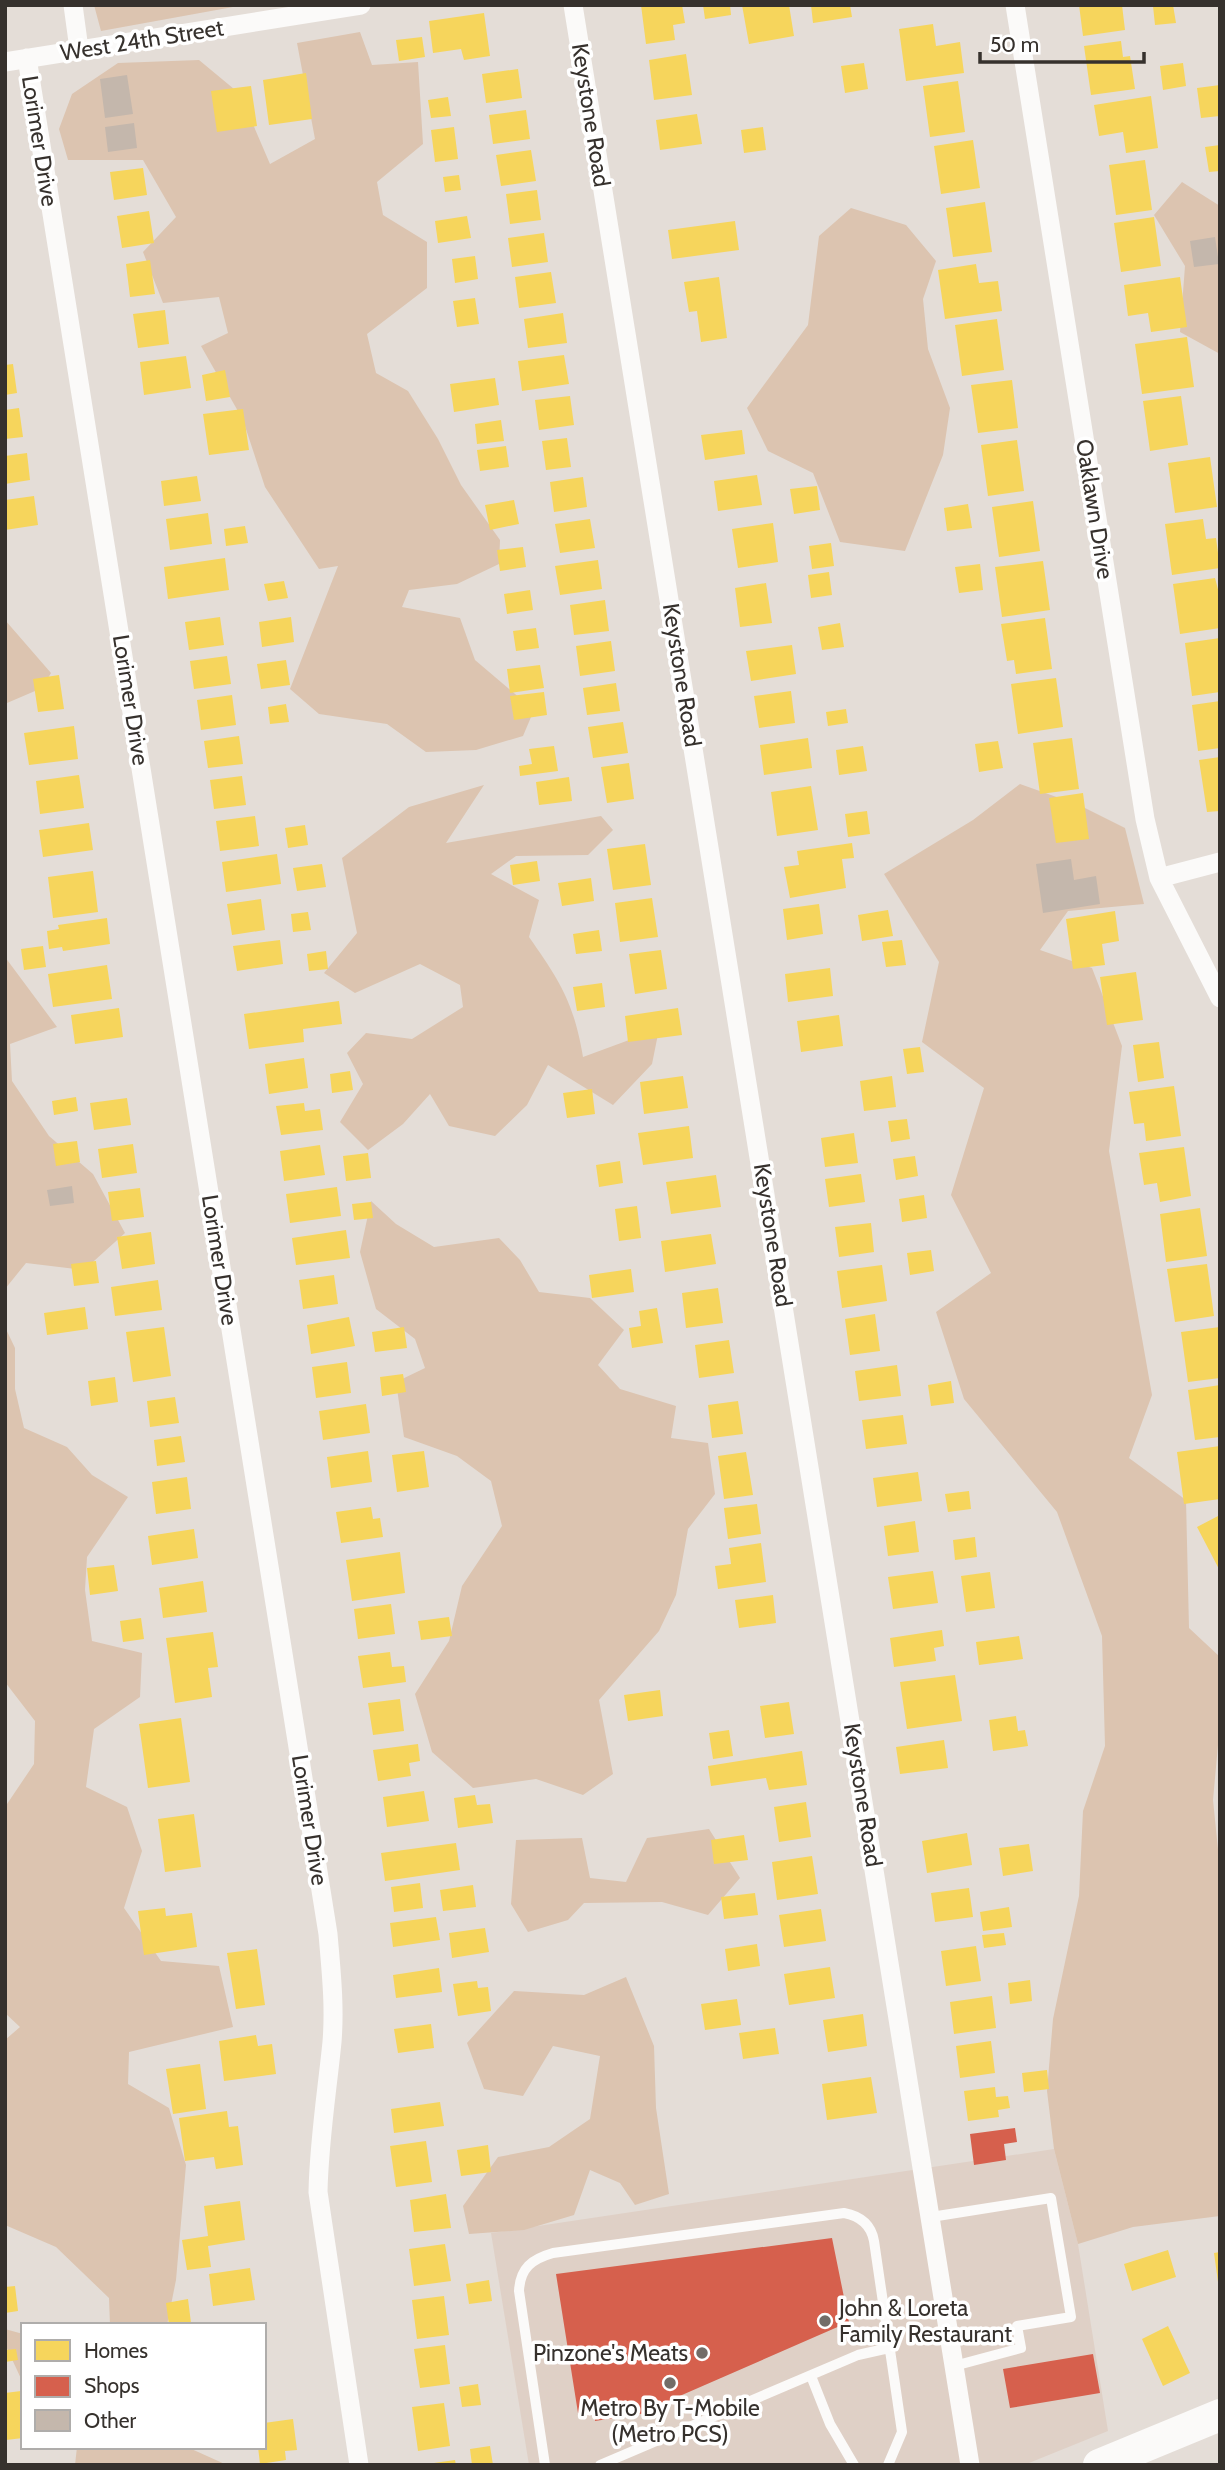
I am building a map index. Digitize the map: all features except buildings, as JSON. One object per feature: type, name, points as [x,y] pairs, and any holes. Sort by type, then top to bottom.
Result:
[{"type":"main road","points":[[1099,2465],[1220,2415]]},
{"type":"street","points":[[73,5],[79,50]]},
{"type":"street","name":"West 24th Street","points":[[5,62],[361,5]]},
{"type":"street","name":"Keystone Road","points":[[573,5],[970,2465]]},
{"type":"street","name":"Oaklawn Drive","points":[[1015,5],[1144,819],[1159,878],[1220,998]]},
{"type":"street","name":"Lorimer Drive","points":[[27,58],[328,1934],[334,1991],[332,2040],[318,2151],[318,2192],[359,2465]]},
{"type":"street","points":[[1159,878],[1220,862]]},
{"type":"lane","points":[[930,2217],[1051,2198],[1071,2317],[1017,2326],[1021,2348],[954,2366]]},
{"type":"lane","points":[[545,2465],[519,2291],[523,2272],[543,2256],[832,2214],[852,2215],[862,2219],[872,2232],[902,2432],[888,2465]]},
{"type":"lane","points":[[600,2465],[858,2355],[889,2348]]},
{"type":"lane","points":[[811,2376],[830,2424],[854,2465]]},
{"type":"shaded area","points":[[94,5],[244,5],[101,31]]},
{"type":"shaded area","points":[[360,32],[372,65],[418,62],[423,144],[377,182],[383,215],[427,242],[427,288],[367,334],[376,373],[408,391],[438,439],[461,485],[500,540],[499,564],[457,584],[409,590],[402,607],[460,618],[475,660],[534,710],[523,736],[476,750],[426,752],[387,724],[319,714],[290,689],[338,566],[319,569],[265,487],[243,420],[201,346],[228,333],[219,297],[163,303],[143,252],[176,217],[143,160],[68,160],[59,129],[72,94],[118,63],[199,60],[240,94],[270,164],[315,139],[297,43]]},
{"type":"shaded area","points":[[1182,182],[1220,206],[1220,354],[1180,332],[1185,266],[1154,215]]},
{"type":"shaded area","points":[[851,208],[906,225],[936,261],[923,299],[928,349],[950,408],[943,455],[905,551],[840,542],[813,473],[768,451],[747,408],[808,325],[819,236]]},
{"type":"shaded area","points":[[5,620],[51,673],[42,688],[7,703]]},
{"type":"shaded area","points":[[1020,784],[1079,805],[1125,828],[1144,904],[1068,911],[1040,950],[1092,968],[1122,1046],[1109,1151],[1152,1395],[1129,1458],[1186,1500],[1189,1628],[1220,1657],[1220,1723],[1213,1800],[1220,1869],[1220,2216],[1133,2227],[1078,2244],[1054,2149],[1047,2091],[1053,2019],[1079,1896],[1083,1811],[1105,1746],[1102,1636],[1057,1512],[964,1399],[936,1312],[991,1273],[951,1195],[984,1088],[922,1042],[939,962],[884,874],[973,820]]},
{"type":"shaded area","points":[[484,785],[446,843],[601,816],[613,830],[588,855],[516,856],[491,874],[539,900],[529,937],[564,993],[575,1022],[583,1057],[659,1029],[652,1064],[613,1105],[548,1065],[527,1105],[495,1136],[449,1126],[430,1094],[403,1124],[368,1150],[340,1122],[363,1084],[347,1053],[366,1033],[412,1039],[463,1007],[460,985],[420,964],[355,993],[324,973],[357,933],[342,858],[409,807]]},
{"type":"shaded area","points":[[5,957],[57,1027],[10,1044],[12,1081],[49,1136],[93,1174],[125,1233],[84,1270],[26,1263],[5,1289]]},
{"type":"shaded area","points":[[371,1201],[396,1224],[434,1247],[499,1238],[520,1260],[539,1292],[590,1298],[624,1330],[598,1365],[620,1389],[676,1406],[671,1438],[708,1443],[715,1494],[688,1529],[676,1595],[659,1631],[599,1700],[613,1774],[583,1795],[536,1779],[473,1788],[432,1752],[415,1694],[449,1641],[462,1586],[502,1526],[491,1481],[457,1456],[404,1437],[396,1382],[425,1368],[415,1339],[376,1309],[360,1252]]},
{"type":"shaded area","points":[[5,1327],[15,1348],[15,1389],[24,1428],[67,1447],[92,1475],[128,1497],[87,1557],[85,1590],[92,1641],[142,1653],[140,1697],[94,1729],[86,1787],[127,1807],[142,1851],[124,1908],[161,1961],[219,1966],[233,2027],[129,2052],[128,2084],[169,2108],[186,2165],[176,2280],[167,2323],[110,2323],[109,2298],[56,2247],[5,2225],[5,2040],[20,2027],[5,2013],[5,1807],[34,1764],[35,1721],[5,1682]]},
{"type":"shaded area","points":[[709,1829],[740,1878],[708,1915],[662,1902],[584,1903],[568,1920],[528,1932],[511,1904],[516,1840],[582,1838],[590,1878],[626,1882],[647,1838]]},
{"type":"shaded area","points":[[626,1977],[654,2046],[656,2108],[669,2194],[635,2205],[620,2183],[590,2170],[574,2215],[524,2230],[469,2234],[463,2206],[498,2157],[549,2147],[590,2119],[600,2056],[553,2046],[523,2096],[484,2089],[467,2043],[514,1991],[584,1995]]},
{"type":"shaded area","points":[[1054,2149],[1078,2244],[1108,2431],[1024,2465],[529,2465],[491,2233]]},
{"type":"shaded area","points":[[5,2329],[21,2333],[21,2379],[5,2344]]},
{"type":"shaded area","points":[[77,2449],[191,2449],[227,2465],[75,2465]]},
{"type":"place","name":"John & Loreta Family Restaurant","points":[[825,2321]]},
{"type":"place","name":"Pinzone's Meats","points":[[702,2353]]},
{"type":"place","name":"Metro By T-Mobile (Metro PCS)","points":[[670,2383]]}]
